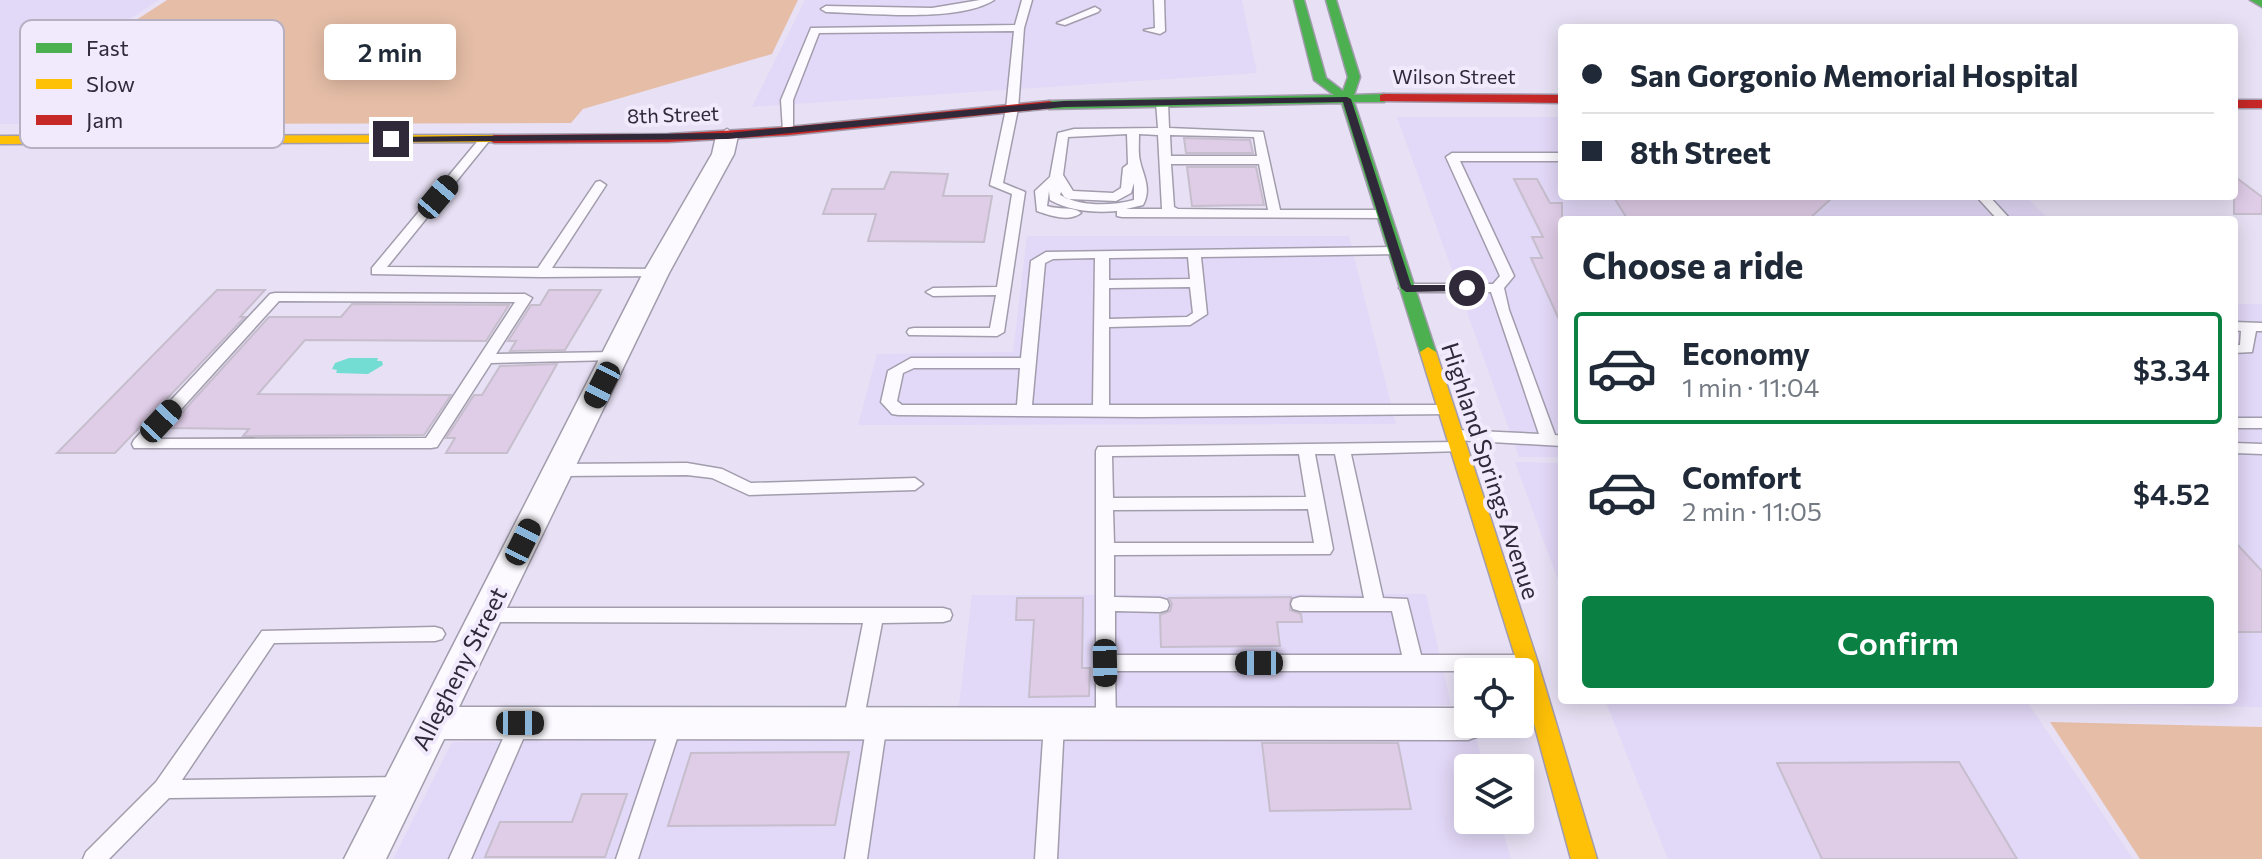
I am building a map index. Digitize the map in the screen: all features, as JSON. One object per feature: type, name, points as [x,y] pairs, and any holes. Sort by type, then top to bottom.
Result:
[{"type":"street","points":[[1299,0],[1320,80],[1347,99]]},
{"type":"street","name":"Highland Springs Avenue","points":[[1331,0],[1354,77],[1347,99],[1525,658]]},
{"type":"street","points":[[2255,0],[2262,4]]},
{"type":"street","name":"Wilson Street","points":[[1347,99],[1558,99]]},
{"type":"street","name":"8th Street","points":[[284,139],[727,136],[1064,104],[1347,99]]},
{"type":"street","points":[[2238,104],[2262,104]]},
{"type":"street","name":"Allegheny Street","points":[[365,859],[656,273],[723,154],[727,136]]},
{"type":"street","name":"8th Street","points":[[0,140],[20,140]]},
{"type":"street","points":[[432,723],[1454,724]]},
{"type":"street","name":"Highland Springs Avenue","points":[[1534,729],[1584,859]]},
{"type":"lane","points":[[789,131],[787,100],[828,5],[949,10],[989,0]]},
{"type":"lane","points":[[914,332],[997,332],[1019,192],[996,185],[1012,109],[1019,28],[1027,0]]},
{"type":"lane","points":[[1149,30],[1160,31],[1159,0]]},
{"type":"lane","points":[[1062,23],[1095,10]]},
{"type":"lane","points":[[815,30],[1019,28]]},
{"type":"lane","points":[[1162,102],[1168,209],[1175,213]]},
{"type":"lane","points":[[1133,130],[1134,165],[1139,170],[1141,197],[1132,204],[1064,204],[1054,197],[1062,135],[1065,133],[1133,130],[1163,130],[1259,134],[1275,215]]},
{"type":"lane","points":[[485,139],[377,271],[656,273]]},
{"type":"lane","points":[[1497,288],[1507,276],[1452,157],[1558,157]]},
{"type":"lane","points":[[1165,160],[1264,160]]},
{"type":"lane","points":[[1058,177],[1041,191],[1041,208],[1046,211],[1383,214]]},
{"type":"lane","points":[[542,273],[600,185]]},
{"type":"lane","points":[[1986,200],[2001,216]]},
{"type":"lane","points":[[1024,410],[1038,261],[1051,255],[1395,251]]},
{"type":"lane","points":[[1102,323],[1190,321],[1200,314],[1194,253]]},
{"type":"lane","points":[[1101,410],[1102,254]]},
{"type":"lane","points":[[1102,284],[1197,283]]},
{"type":"lane","points":[[1406,288],[1497,288]]},
{"type":"lane","points":[[1106,724],[1104,451],[1342,449],[1455,441],[1555,440],[1518,360],[1497,288]]},
{"type":"lane","points":[[933,292],[1003,291]]},
{"type":"lane","points":[[275,297],[525,298],[486,359],[431,443],[140,444],[275,297]]},
{"type":"lane","points":[[2238,349],[2247,349],[2248,327]]},
{"type":"lane","points":[[486,359],[616,356]]},
{"type":"lane","points":[[1028,363],[911,363],[896,371],[889,402],[898,410],[1445,410]]},
{"type":"lane","points":[[2238,423],[2262,423]]},
{"type":"lane","points":[[2238,448],[2262,449]]},
{"type":"lane","points":[[1105,549],[1324,549],[1306,449]]},
{"type":"lane","points":[[1342,449],[1375,605]]},
{"type":"lane","points":[[560,470],[687,469],[716,473],[749,489],[915,484]]},
{"type":"lane","points":[[1104,504],[1316,503]]},
{"type":"lane","points":[[1105,604],[1160,605]]},
{"type":"lane","points":[[1300,604],[1400,604],[1413,663]]},
{"type":"lane","points":[[487,615],[943,615]]},
{"type":"lane","points":[[856,859],[874,616]]},
{"type":"lane","points":[[94,859],[164,789],[269,636],[435,634]]},
{"type":"lane","points":[[1105,663],[1454,663]]},
{"type":"lane","points":[[460,859],[520,723]]},
{"type":"lane","points":[[627,859],[672,723]]},
{"type":"lane","points":[[1046,859],[1054,724]]},
{"type":"lane","points":[[164,789],[401,786]]},
{"type":"shaded area","points":[[0,0],[159,0],[128,20],[20,20],[20,124],[0,124]]},
{"type":"shaded area","points":[[167,0],[798,0],[772,54],[583,109],[571,123],[284,124],[284,20],[136,20]]},
{"type":"shaded area","points":[[805,0],[1242,0],[1257,73],[752,107]]},
{"type":"shaded area","points":[[1397,117],[1558,117],[1558,200],[2029,200],[2046,216],[1558,216],[1558,457],[1519,457]]},
{"type":"shaded area","points":[[1027,236],[1349,236],[1396,424],[858,425],[877,354],[1013,352]]},
{"type":"shaded area","points":[[2238,304],[2262,304],[2262,707],[2086,704],[2238,704]]},
{"type":"shaded area","points":[[349,358],[378,358],[377,361],[382,361],[383,365],[368,374],[336,373],[337,370],[332,369],[335,363]]},
{"type":"shaded area","points":[[1515,462],[1558,463],[1558,580]]},
{"type":"shaded area","points":[[1426,594],[1451,705],[958,713],[972,595]]},
{"type":"shaded area","points":[[1607,704],[2029,704],[2133,859],[1668,859]]},
{"type":"shaded area","points":[[2050,722],[2262,727],[2262,859],[2140,859]]},
{"type":"shaded area","points":[[1454,732],[1454,738],[1476,738],[1481,754],[1454,754],[1454,834],[1504,834],[1511,859],[393,859],[452,742]]},
{"type":"building","points":[[1184,138],[1250,140],[1253,153],[1186,153]]},
{"type":"building","points":[[1187,167],[1256,167],[1264,205],[1192,206]]},
{"type":"building","points":[[891,172],[948,174],[943,196],[992,196],[984,242],[868,241],[876,214],[823,214],[832,189],[884,189]]},
{"type":"building","points":[[1514,179],[1537,179],[1550,203],[1562,203],[1562,216],[1558,216],[1558,317],[1531,258],[1542,258],[1532,237],[1543,237]]},
{"type":"building","points":[[2238,179],[2262,197],[2262,214],[2234,214]]},
{"type":"building","points":[[1616,200],[1830,200],[1812,216],[1626,216]]},
{"type":"building","points":[[217,290],[265,290],[240,317],[245,317],[115,453],[57,453]]},
{"type":"building","points":[[549,290],[601,290],[565,350],[510,351],[516,341],[508,341],[531,305],[540,305]]},
{"type":"building","points":[[352,304],[509,305],[486,341],[305,340],[258,394],[451,395],[424,435],[243,436],[249,429],[168,428],[269,317],[341,317]]},
{"type":"building","points":[[557,364],[507,453],[446,453],[455,438],[446,438],[474,395],[482,395],[500,366]]},
{"type":"building","points":[[2238,545],[2262,571],[2262,632],[2238,632]]},
{"type":"building","points":[[1291,597],[1290,610],[1301,614],[1302,622],[1277,622],[1280,646],[1161,647],[1160,615],[1170,611],[1172,604],[1169,598]]},
{"type":"building","points":[[1017,598],[1083,598],[1082,668],[1090,668],[1089,696],[1029,697],[1034,620],[1016,620]]},
{"type":"building","points":[[1262,743],[1398,743],[1411,809],[1270,811]]},
{"type":"building","points":[[849,752],[835,825],[668,826],[691,753]]},
{"type":"building","points":[[1959,762],[2017,859],[1822,859],[1777,763]]},
{"type":"building","points":[[582,794],[627,794],[605,857],[485,857],[500,822],[572,822]]},
{"type":"traffic: fast","points":[[1299,0],[1320,80],[1347,99]]},
{"type":"traffic: fast","points":[[1331,0],[1354,77],[1347,99],[1428,352]]},
{"type":"traffic: fast","points":[[2255,0],[2262,4]]},
{"type":"traffic: fast","points":[[1049,105],[1384,98]]},
{"type":"traffic: slow","points":[[284,139],[494,139]]},
{"type":"traffic: slow","points":[[0,140],[20,140]]},
{"type":"traffic: slow","points":[[1428,352],[1527,663],[1584,859]]},
{"type":"traffic: jam","points":[[1384,98],[1558,99]]},
{"type":"traffic: jam","points":[[2238,104],[2262,104]]},
{"type":"traffic: jam","points":[[494,139],[668,138],[789,131],[1049,105]]},
{"type":"route","points":[[391,139],[576,140],[727,136],[1064,104],[1347,99],[1406,288],[1467,288]]}]
